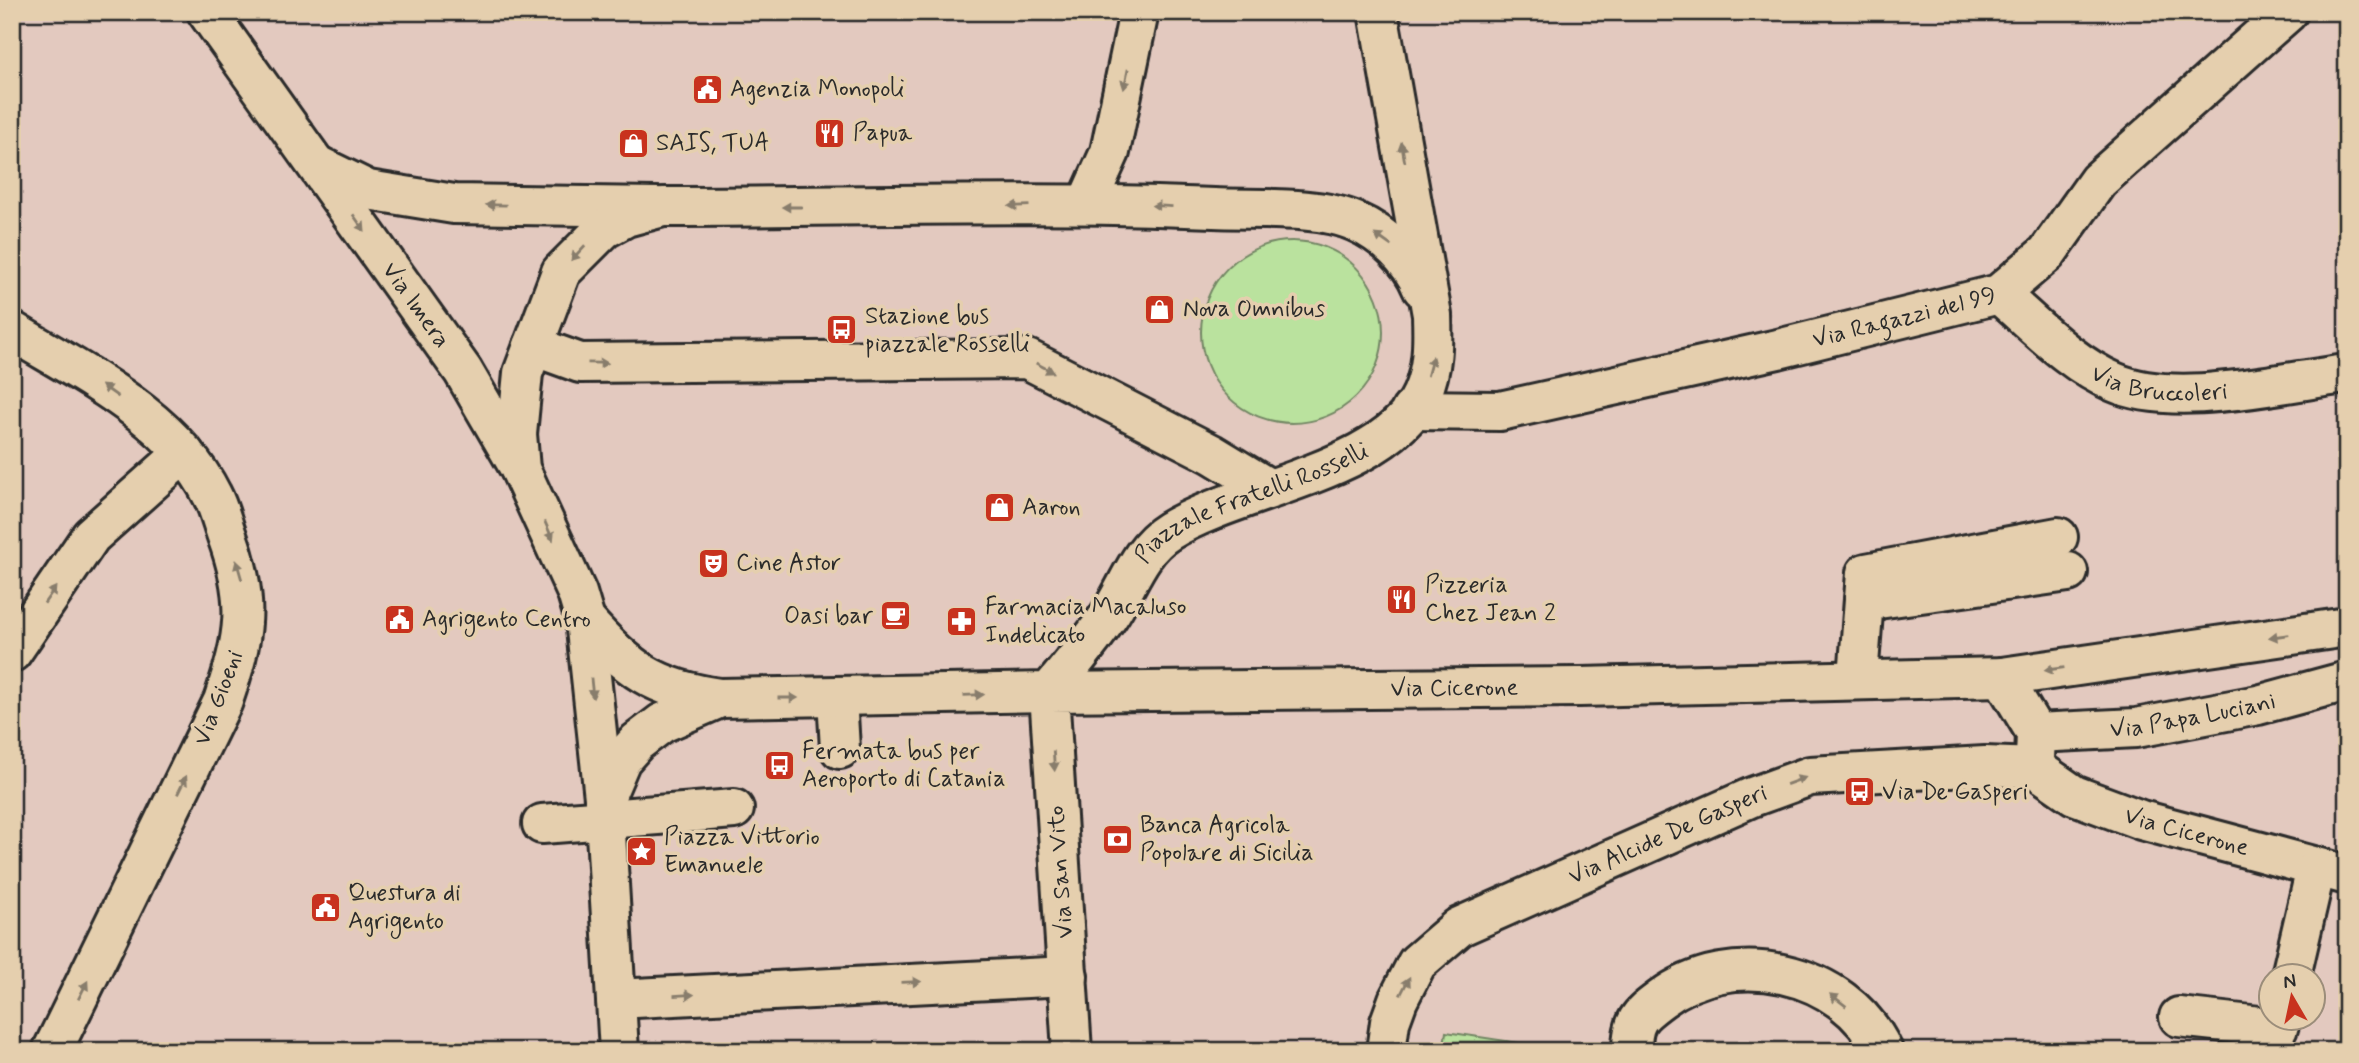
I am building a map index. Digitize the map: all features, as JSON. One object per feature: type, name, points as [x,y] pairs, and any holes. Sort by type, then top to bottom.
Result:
[{"type":"street","points":[[1087,202],[1110,152],[1139,12]]},
{"type":"street","points":[[1378,12],[1432,315]]},
{"type":"street","name":"Via Ragazzi del 99","points":[[1411,410],[1500,411],[1778,349],[1999,294],[2047,253],[2098,181],[2288,12]]},
{"type":"street","name":"Via Imera","points":[[221,17],[320,167],[463,371],[520,470],[577,593],[585,620]]},
{"type":"street","points":[[320,167],[368,190],[454,204],[663,207],[1017,206],[1087,202],[1314,213],[1355,222],[1391,244],[1417,276],[1432,315]]},
{"type":"street","points":[[520,470],[518,401],[533,346],[561,272],[583,247],[604,229],[626,217],[663,207]]},
{"type":"street","name":"Via Bruccoleri","points":[[1999,294],[2087,368],[2141,392],[2188,395],[2347,374]]},
{"type":"street","name":"Piazzale Fratelli Rosselli","points":[[1049,692],[1110,614],[1146,552],[1169,531],[1268,488],[1364,452],[1398,428],[1422,395],[1433,356],[1432,315]]},
{"type":"street","name":"Via Gioeni","points":[[12,331],[138,411],[184,453],[212,495],[240,571],[243,618],[238,657],[223,701],[52,1051]]},
{"type":"street","points":[[533,346],[580,363],[1027,359],[1212,454],[1268,488]]},
{"type":"street","points":[[12,652],[91,536],[184,453]]},
{"type":"street","points":[[1858,678],[1864,601],[2063,554]]},
{"type":"street","points":[[585,620],[618,657],[645,676],[678,690],[720,698],[837,697],[839,749]]},
{"type":"street","points":[[585,620],[605,810],[619,1051]]},
{"type":"street","name":"Via Cicerone","points":[[837,697],[1049,692],[1580,687],[1858,678],[2002,677],[2347,627]]},
{"type":"street","points":[[2002,677],[2036,751]]},
{"type":"street","name":"Via Papa Luciani","points":[[2036,751],[2136,727],[2258,705],[2347,681]]},
{"type":"street","name":"Via San Vito","points":[[1049,692],[1072,1051]]},
{"type":"street","points":[[605,810],[621,760],[637,742],[662,723],[720,698]]},
{"type":"street","name":"Via Cicerone","points":[[2036,751],[2074,795],[2141,820],[2331,872]]},
{"type":"street","name":"Via Alcide De Gasperi","points":[[1386,1051],[1390,1022],[1417,963],[1459,927],[1752,797],[1810,776],[1985,766],[2036,751]]},
{"type":"street","points":[[542,824],[605,810],[734,809]]},
{"type":"street","points":[[2296,962],[2331,872]]},
{"type":"street","points":[[1632,1051],[1632,1028],[1639,1018],[1670,992],[1696,979],[1722,972],[1751,970],[1779,972],[1805,980],[1835,996],[1860,1018],[1883,1051]]},
{"type":"street","points":[[616,999],[1068,976]]},
{"type":"street","points":[[2179,1017],[2258,1026]]},
{"type":"green space","points":[[1292,241],[1327,248],[1356,268],[1376,297],[1383,332],[1376,367],[1356,396],[1327,416],[1292,423],[1257,416],[1228,396],[1208,367],[1201,332],[1208,297],[1228,268],[1257,248]]},
{"type":"green space","points":[[1446,1032],[1558,1049],[1558,1051],[1443,1051]]},
{"type":"place","name":"Agenzia Monopoli","points":[[707,89]]},
{"type":"place","name":"Papua","points":[[830,133]]},
{"type":"place","name":"SAIS, TUA","points":[[633,143]]},
{"type":"place","name":"Nova Omnibus","points":[[1160,309]]},
{"type":"place","name":"Stazione bus piazzale Rosselli","points":[[842,330]]},
{"type":"place","name":"Aaron","points":[[999,507]]},
{"type":"place","name":"Cine Astor","points":[[713,563]]},
{"type":"place","name":"Pizzeria Chez Jean 2","points":[[1402,599]]},
{"type":"place","name":"Oasi bar","points":[[896,616]]},
{"type":"place","name":"Agrigento Centro","points":[[399,619]]},
{"type":"place","name":"Farmacia Macaluso Indelicato","points":[[962,621]]},
{"type":"place","name":"Fermata bus per Aeroporto di Catania","points":[[779,765]]},
{"type":"place","name":"Via De Gasperi","points":[[1859,792]]},
{"type":"place","name":"Banca Agricola Popolare di Sicilia","points":[[1117,839]]},
{"type":"place","name":"Piazza Vittorio Emanuele","points":[[641,851]]},
{"type":"place","name":"Questura di Agrigento","points":[[325,907]]}]
